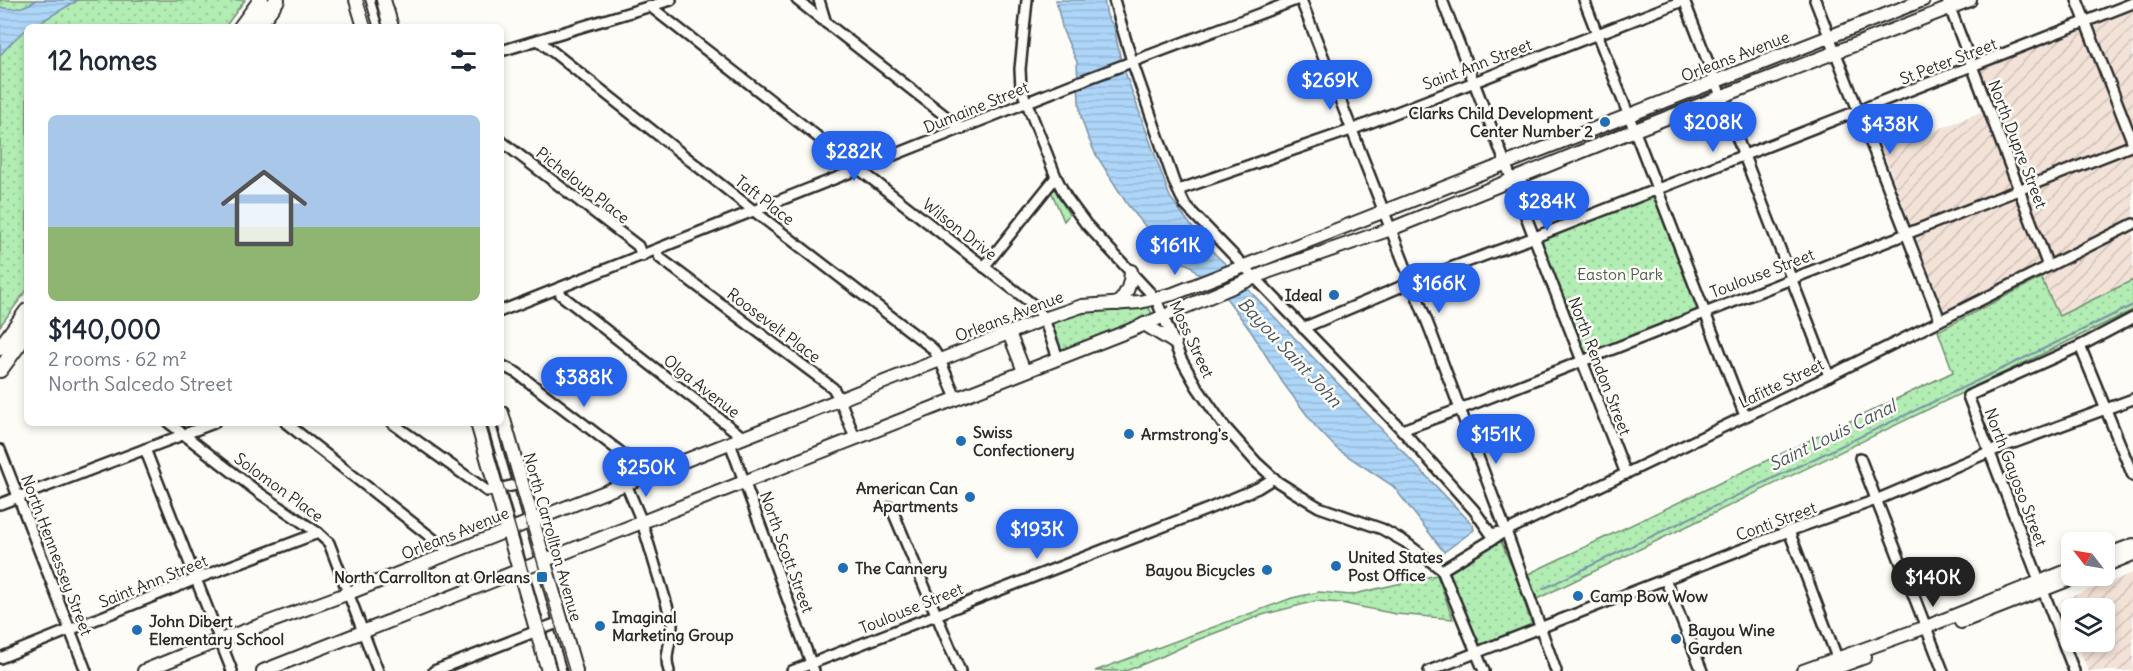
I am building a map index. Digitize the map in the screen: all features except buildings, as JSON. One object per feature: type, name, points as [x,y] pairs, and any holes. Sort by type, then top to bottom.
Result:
[{"type":"main road","points":[[243,24],[261,0]]},
{"type":"main road","points":[[259,24],[277,0]]},
{"type":"main road","points":[[357,0],[363,24]]},
{"type":"main road","points":[[383,0],[390,24]]},
{"type":"main road","points":[[0,348],[24,316]]},
{"type":"main road","points":[[0,370],[24,337]]},
{"type":"main road","name":"North Carrollton Avenue","points":[[504,424],[575,671]]},
{"type":"main road","points":[[479,426],[549,671]]},
{"type":"street","points":[[504,50],[671,0]]},
{"type":"street","points":[[797,0],[962,129]]},
{"type":"street","points":[[819,0],[826,23]]},
{"type":"street","name":"Moss Street","points":[[1027,0],[1020,80],[1026,104],[1056,177],[1086,224],[1156,299],[1197,387],[1216,416],[1274,478],[1292,491],[1319,507],[1382,529],[1406,542],[1442,570]]},
{"type":"street","points":[[1114,0],[1128,63],[1178,190],[1190,211],[1251,279],[1303,328],[1402,430],[1474,510],[1491,534],[1506,531]]},
{"type":"street","name":"Dumaine Street","points":[[504,309],[861,170],[1073,84],[1296,0]]},
{"type":"street","points":[[1301,0],[1412,282],[1556,671]]},
{"type":"street","name":"North Rendon Street","points":[[1442,0],[1626,474]]},
{"type":"street","points":[[1584,0],[1745,416]]},
{"type":"street","points":[[1684,0],[1829,376]]},
{"type":"street","name":"Saint Ann Street","points":[[1178,190],[1352,130],[1684,0]]},
{"type":"street","points":[[1815,0],[1940,320]]},
{"type":"street","name":"Orleans Avenue","points":[[144,671],[220,640],[349,593],[1044,319],[1082,306],[1156,299],[1923,0]]},
{"type":"street","name":"Orleans Avenue","points":[[263,671],[746,482],[1164,316],[1251,279],[1391,228],[1835,52],[1948,4],[1970,0]]},
{"type":"street","points":[[2077,0],[2133,144]]},
{"type":"street","name":"St Peter Street","points":[[1303,328],[1412,282],[1535,237],[2133,3]]},
{"type":"street","name":"North Dupre Street","points":[[1948,4],[2048,266]]},
{"type":"street","name":"Wilson Drive","points":[[651,7],[1036,307],[1044,319],[1058,358]]},
{"type":"street","name":"Taft Place","points":[[538,40],[932,348],[940,360],[956,398]]},
{"type":"street","name":"Picheloup Place","points":[[504,143],[638,246],[642,256]]},
{"type":"street","name":"Toulouse Street","points":[[1402,430],[2133,144]]},
{"type":"street","points":[[984,267],[1056,177]]},
{"type":"street","name":"Lafitte Street","points":[[1442,570],[1506,531],[1829,376],[2133,224]]},
{"type":"street","name":"Roosevelt Place","points":[[656,250],[660,258],[832,388],[840,400],[855,438]]},
{"type":"street","points":[[1117,304],[1127,292],[1131,281],[1131,271]]},
{"type":"street","name":"Olga Avenue","points":[[559,289],[561,295],[744,438]]},
{"type":"street","points":[[2133,318],[2080,346],[2133,476]]},
{"type":"street","points":[[1144,324],[1175,343]]},
{"type":"street","points":[[1009,333],[1024,371]]},
{"type":"street","name":"North Gayoso Street","points":[[2074,671],[1968,396],[2080,346]]},
{"type":"street","points":[[504,366],[517,373],[636,464],[645,477]]},
{"type":"street","name":"Conti Street","points":[[1429,671],[1789,531],[1876,500],[1989,452],[2133,399]]},
{"type":"street","name":"Solomon Place","points":[[173,426],[329,543],[378,671]]},
{"type":"street","points":[[0,504],[206,426]]},
{"type":"street","points":[[290,426],[451,553]]},
{"type":"street","points":[[396,426],[487,491],[521,484]]},
{"type":"street","name":"North Scott Street","points":[[730,443],[813,667]]},
{"type":"street","points":[[145,449],[232,671]]},
{"type":"street","name":"North Hennessey Street","points":[[0,450],[86,671]]},
{"type":"street","points":[[1860,458],[1943,671]]},
{"type":"street","name":"Toulouse Street","points":[[792,671],[813,667],[938,614],[1208,509],[1257,488],[1274,478]]},
{"type":"street","points":[[626,484],[642,522],[672,622],[672,635],[666,662],[669,671]]},
{"type":"street","points":[[891,507],[938,614],[960,671]]},
{"type":"street","points":[[1789,531],[1839,665]]},
{"type":"street","name":"Saint Ann Street","points":[[0,658],[196,579],[318,533]]},
{"type":"street","points":[[2115,552],[2133,545]]},
{"type":"street","points":[[2115,561],[2133,554]]},
{"type":"street","points":[[1442,570],[1484,671]]},
{"type":"street","points":[[1827,671],[2042,585],[2061,575]]},
{"type":"street","points":[[1665,579],[1702,671]]},
{"type":"street","points":[[2042,585],[2061,580]]},
{"type":"street","points":[[434,671],[560,622]]},
{"type":"street","points":[[1803,671],[1839,665]]},
{"type":"shaded area","points":[[2133,9],[2133,280],[2059,316],[2041,278],[1949,324],[1869,115],[1890,107],[1905,143],[1993,107],[1978,70]]},
{"type":"shaded area","points":[[2133,573],[2133,671],[2088,671],[2081,652],[2115,652],[2115,598],[2067,598],[2099,586],[2115,586],[2115,580]]},
{"type":"green space","points":[[0,0],[245,0],[227,24],[24,24],[24,294],[0,326]]},
{"type":"green space","points":[[1054,188],[1069,215],[1064,221],[1051,191]]},
{"type":"green space","name":"Easton Park","points":[[1658,189],[1705,312],[1582,360],[1535,237]]},
{"type":"green space","points":[[2041,278],[2059,316],[2133,280],[2133,310],[1537,599],[1528,574],[1953,372],[1938,331]]},
{"type":"green space","points":[[1147,305],[1153,315],[1064,351],[1051,325],[1053,321],[1086,310]]},
{"type":"green space","points":[[1500,539],[1517,579],[1532,626],[1479,646],[1450,572]]},
{"type":"green space","points":[[1437,575],[1453,619],[1396,614],[1341,603],[1316,601],[1262,615],[1126,671],[1095,671],[1292,598],[1319,592],[1350,595]]},
{"type":"water","points":[[37,0],[78,0],[39,23],[24,24],[24,32],[0,55],[0,7],[10,9],[28,5]]},
{"type":"water","name":"Bayou Saint John","points":[[1056,0],[1104,0],[1107,16],[1114,27],[1121,61],[1170,197],[1215,254],[1473,525],[1474,530],[1444,552],[1393,486],[1337,449],[1316,427],[1283,383],[1252,333],[1227,299],[1191,266],[1165,250],[1127,204],[1095,153],[1087,135],[1081,117],[1077,62],[1063,31]]},
{"type":"waterway","name":"Saint Louis Canal","points":[[1543,589],[2133,305]]},
{"type":"tram line","points":[[363,0],[370,24]]},
{"type":"tram line","points":[[376,0],[382,24]]},
{"type":"tram line","points":[[486,426],[557,671]]},
{"type":"tram line","points":[[498,426],[569,671]]},
{"type":"place","name":"Clarks Child Development Center Number 2","points":[[1605,122]]},
{"type":"place","name":"Ideal","points":[[1334,295]]},
{"type":"place","name":"Armstrong's","points":[[1129,434]]},
{"type":"place","name":"Swiss Confectionery","points":[[961,441]]},
{"type":"place","name":"American Can Apartments","points":[[970,497]]},
{"type":"place","name":"United States Post Office","points":[[1336,566]]},
{"type":"place","name":"The Cannery","points":[[843,568]]},
{"type":"place","name":"Bayou Bicycles","points":[[1267,570]]},
{"type":"place","name":"North Carrollton at Orleans","points":[[542,577]]},
{"type":"place","name":"Camp Bow Wow","points":[[1578,596]]},
{"type":"place","name":"Imaginal Marketing Group","points":[[600,626]]},
{"type":"place","name":"John Dibert Elementary School","points":[[137,630]]},
{"type":"place","name":"Bayou Wine Garden","points":[[1676,639]]}]
